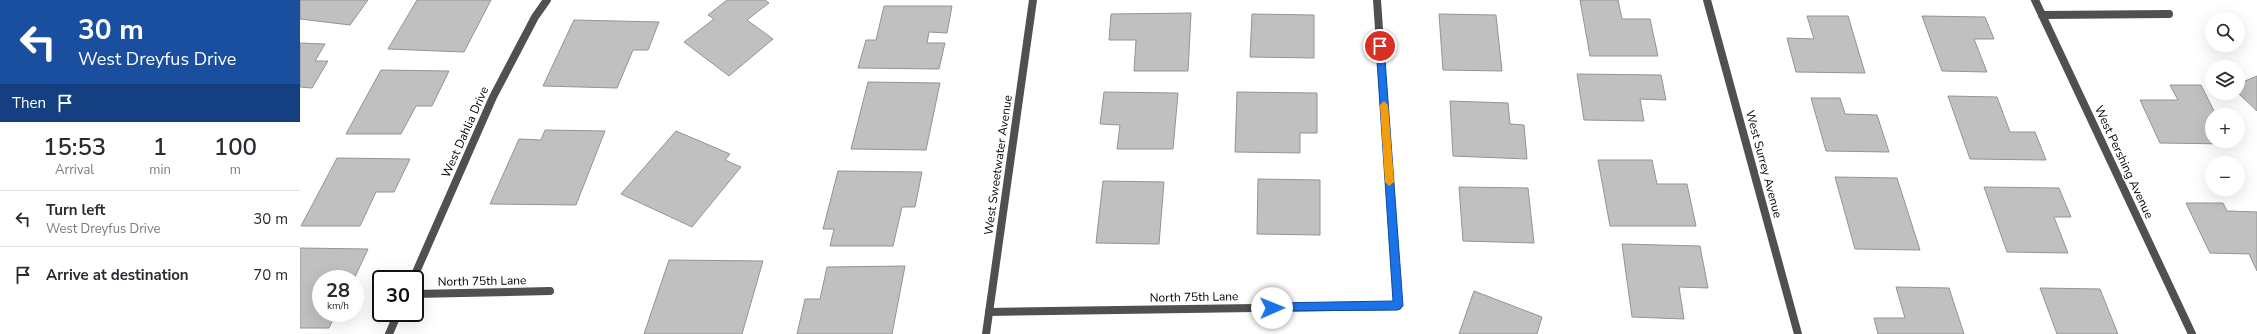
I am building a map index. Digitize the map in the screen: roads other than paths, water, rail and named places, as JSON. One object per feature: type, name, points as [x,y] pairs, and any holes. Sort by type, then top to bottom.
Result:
[{"type":"street","name":"West Dahlia Drive","points":[[417,270],[493,97],[535,17],[547,0]]},
{"type":"street","name":"West Sweetwater Avenue","points":[[986,334],[1033,0]]},
{"type":"street","name":"North 75th Lane","points":[[989,312],[1398,306],[1377,0]]},
{"type":"street","name":"West Surrey Avenue","points":[[1708,0],[1798,334]]},
{"type":"street","name":"West Pershing Avenue","points":[[2035,0],[2192,334]]},
{"type":"street","points":[[2042,16],[2169,14]]},
{"type":"street","name":"North 75th Lane","points":[[424,294],[550,292]]},
{"type":"street","points":[[389,334],[394,322]]}]
